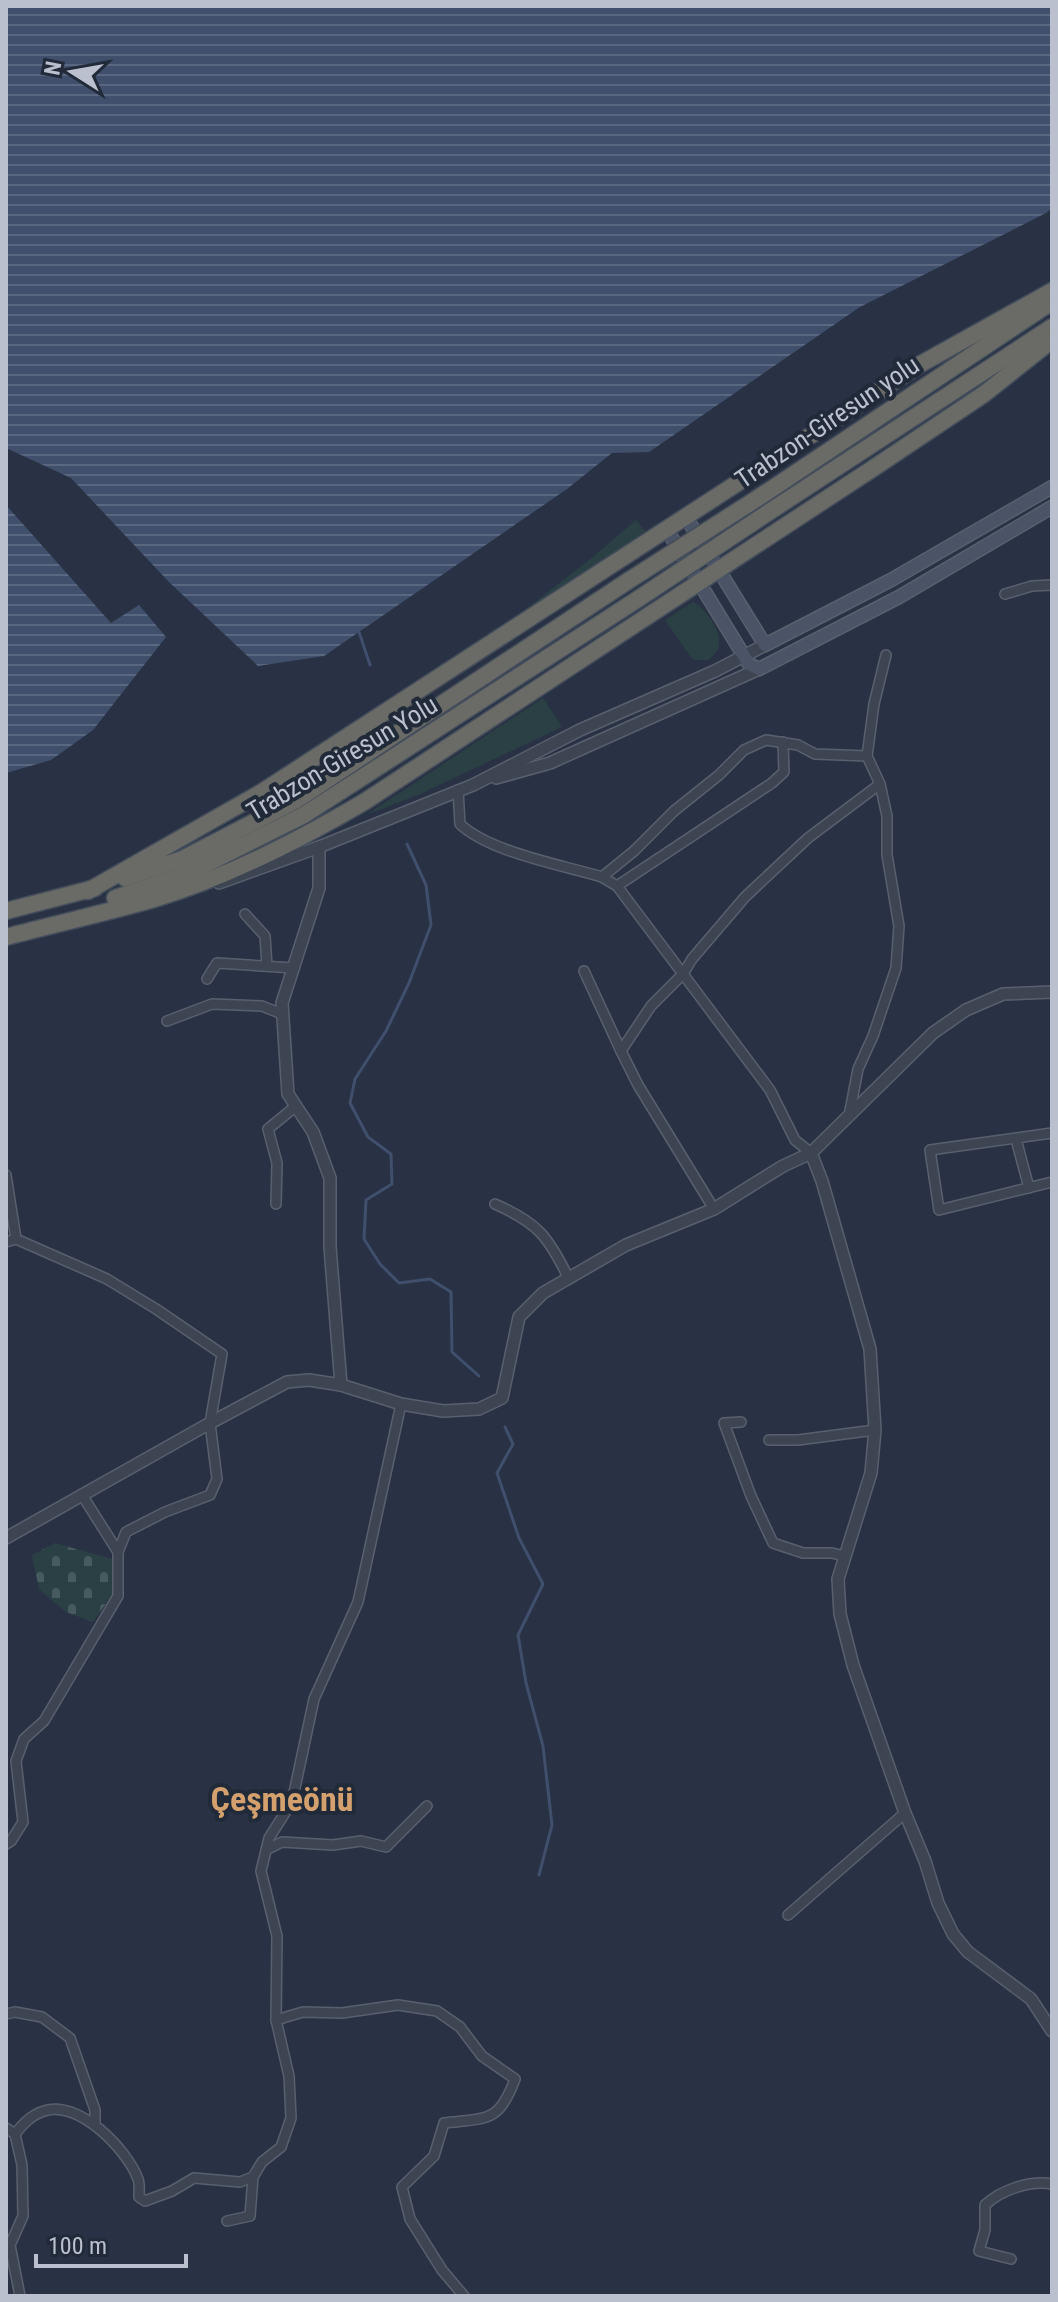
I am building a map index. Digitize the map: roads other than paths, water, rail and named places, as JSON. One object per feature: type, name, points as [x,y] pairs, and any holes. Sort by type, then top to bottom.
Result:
[{"type":"highway","points":[[88,891],[262,792],[919,365],[1052,291]]},
{"type":"highway","name":"Trabzon-Giresun yolu","points":[[628,581],[1052,302]]},
{"type":"highway","name":"Trabzon-Giresun Yolu","points":[[6,929],[124,896],[186,874],[304,815],[1052,327]]},
{"type":"highway","points":[[6,938],[156,898],[249,863],[321,827],[364,802],[984,394],[1052,340]]},
{"type":"highway","name":"Trabzon-Giresun Yolu","points":[[6,911],[88,891],[182,859],[295,801],[628,581]]},
{"type":"main road","points":[[686,517],[765,645],[891,580],[1052,487]]},
{"type":"main road","points":[[667,530],[749,664],[759,669],[899,597],[1052,507]]},
{"type":"main road","points":[[1028,523],[1052,514]]},
{"type":"street","points":[[1005,594],[1032,586],[1052,585]]},
{"type":"street","points":[[473,785],[580,730],[715,671],[765,645]]},
{"type":"street","points":[[849,1116],[858,1069],[873,1036],[896,968],[899,926],[887,855],[887,816],[880,784],[867,756],[874,704],[886,655]]},
{"type":"street","points":[[6,938],[151,906],[272,866],[458,790],[550,763],[759,669]]},
{"type":"street","points":[[602,877],[744,750],[766,740],[798,745],[815,754],[867,756]]},
{"type":"street","points":[[617,886],[772,783],[784,772],[783,742]]},
{"type":"street","points":[[621,1051],[651,1006],[683,974],[745,897],[808,838],[880,784]]},
{"type":"street","points":[[458,790],[460,824],[470,833],[494,846],[602,877],[617,886],[770,1090],[795,1140],[811,1153],[822,1181],[870,1349],[875,1430],[871,1473],[838,1579],[840,1614],[853,1665],[938,1903],[953,1934],[968,1952],[1031,1999],[1052,2031]]},
{"type":"street","points":[[319,847],[319,888],[282,1003],[282,1014],[288,1094],[313,1132],[330,1178],[330,1247],[341,1385]]},
{"type":"street","points":[[245,914],[265,936],[267,966]]},
{"type":"street","points":[[207,979],[217,963],[294,968]]},
{"type":"street","points":[[584,971],[638,1085],[714,1209]]},
{"type":"street","points":[[6,1538],[287,1382],[309,1380],[341,1385],[401,1404],[443,1411],[479,1409],[502,1398],[519,1317],[543,1293],[626,1245],[714,1209],[783,1166],[811,1153],[933,1033],[966,1010],[1003,994],[1052,992]]},
{"type":"street","points":[[167,1021],[212,1004],[262,1006],[282,1014]]},
{"type":"street","points":[[276,1204],[277,1163],[268,1129],[296,1106]]},
{"type":"street","points":[[1052,1133],[930,1150],[939,1210],[1052,1182]]},
{"type":"street","points":[[1016,1139],[1029,1188]]},
{"type":"street","points":[[6,1175],[11,1240],[107,1279],[222,1354],[210,1423],[217,1479],[210,1495],[165,1512],[126,1532],[118,1552],[118,1596],[44,1721],[24,1739],[16,1761],[23,1822],[6,1844]]},
{"type":"street","points":[[495,1204],[523,1216],[539,1228],[569,1279]]},
{"type":"street","points":[[227,2221],[250,2216],[253,2177],[262,2162],[281,2147],[291,2118],[289,2076],[276,2020],[277,1936],[261,1871],[269,1838],[292,1802],[314,1699],[358,1602],[401,1404]]},
{"type":"street","points":[[741,1422],[724,1423],[751,1496],[773,1543],[803,1553],[844,1556]]},
{"type":"street","points":[[769,1440],[798,1440],[875,1430]]},
{"type":"street","points":[[82,1495],[118,1552]]},
{"type":"street","points":[[266,1850],[282,1842],[333,1845],[361,1841],[386,1847],[427,1806]]},
{"type":"street","points":[[788,1915],[905,1813]]},
{"type":"street","points":[[276,2020],[303,2012],[342,2013],[398,2005],[437,2011],[460,2027],[482,2056],[515,2079],[506,2103],[486,2118],[444,2123],[434,2156],[402,2187],[410,2219],[442,2270],[464,2296]]},
{"type":"street","points":[[6,2014],[15,2012],[42,2017],[70,2038],[95,2110],[95,2123]]},
{"type":"street","points":[[20,2296],[10,2245],[23,2216],[22,2165],[10,2131],[44,2111],[58,2109],[95,2123],[117,2147],[138,2179],[139,2197],[145,2201],[172,2191],[194,2178],[240,2182],[253,2177]]},
{"type":"street","points":[[1011,2259],[979,2251],[985,2230],[985,2205],[995,2195],[1040,2182],[1052,2184]]},
{"type":"water","points":[[6,6],[1052,6],[1052,208],[860,307],[649,452],[612,453],[567,489],[324,656],[258,666],[169,582],[71,478],[6,448]]},
{"type":"water","points":[[6,505],[111,623],[139,605],[166,637],[93,730],[51,760],[6,773]]},
{"type":"waterway","points":[[359,632],[370,665]]},
{"type":"waterway","points":[[407,844],[426,885],[431,925],[409,983],[386,1031],[355,1079],[350,1103],[368,1137],[391,1154],[392,1184],[366,1200],[364,1239],[380,1264],[399,1283],[430,1279],[451,1292],[452,1352],[479,1376]]},
{"type":"waterway","points":[[505,1427],[513,1444],[497,1473],[519,1538],[543,1584],[518,1635],[526,1683],[543,1746],[552,1825],[539,1875]]},
{"type":"district","name":"Çeşmeönü","points":[[282,1799]]}]
